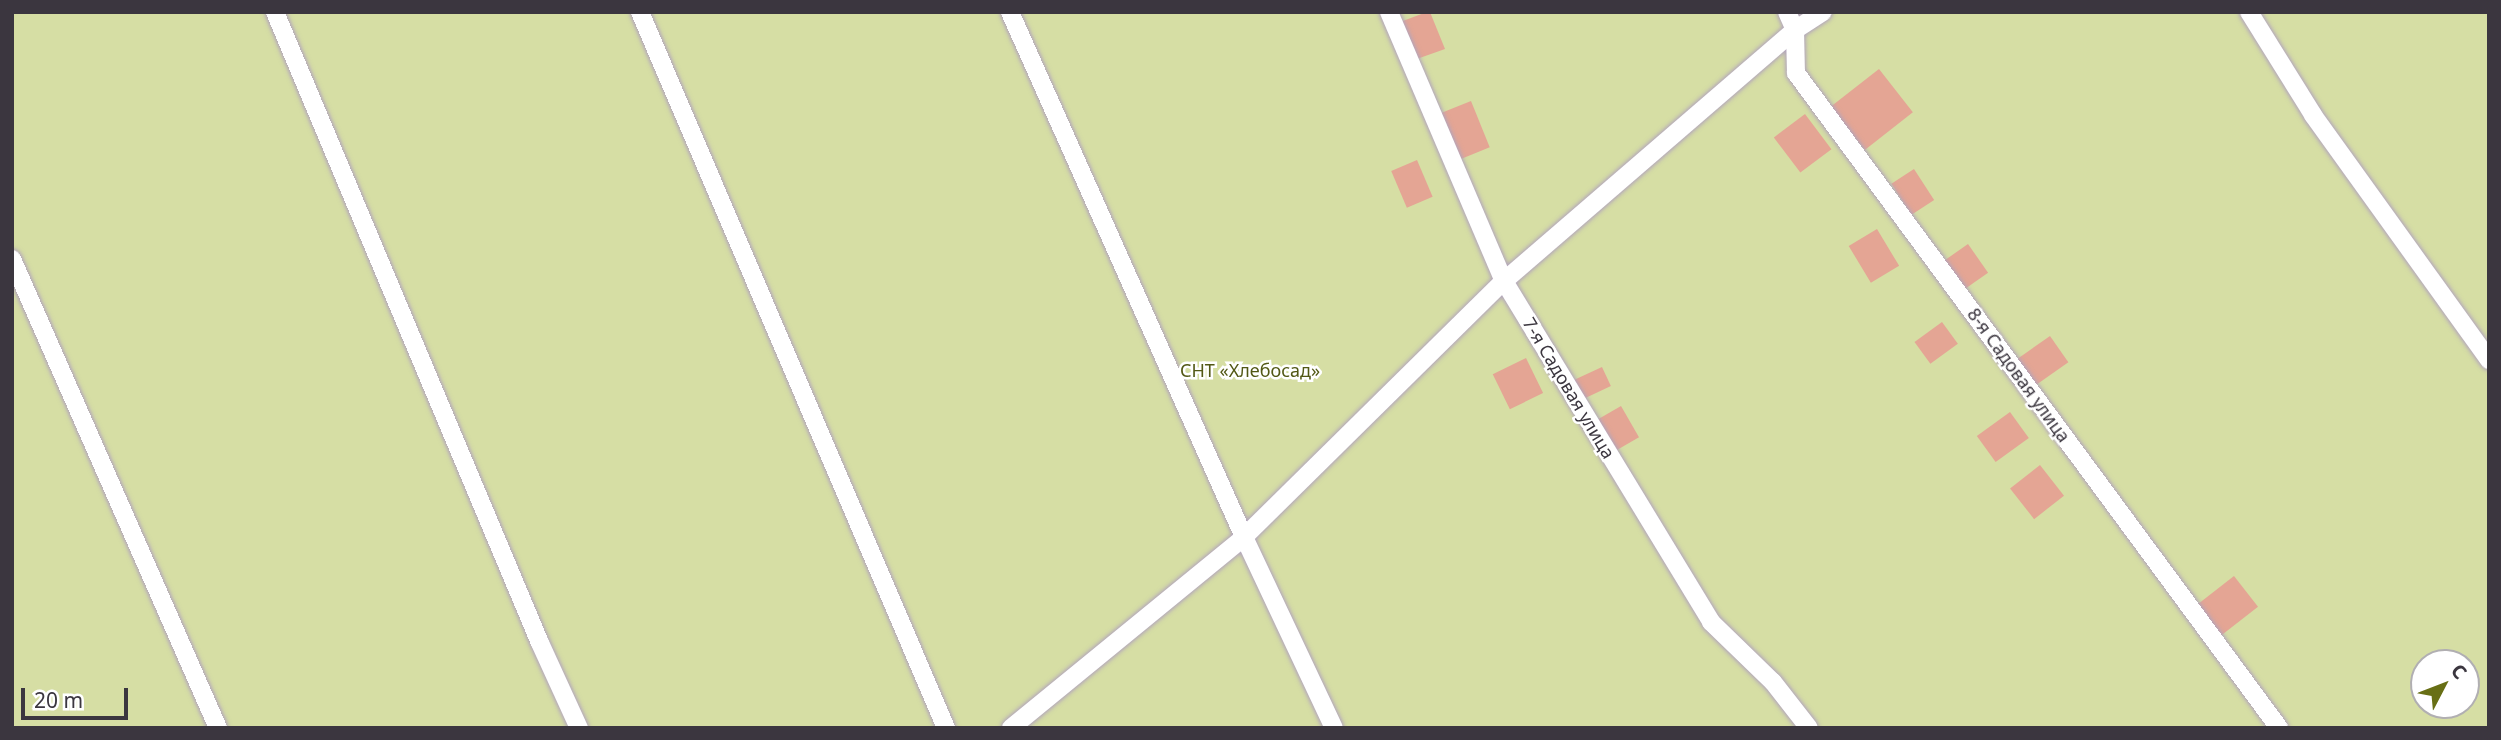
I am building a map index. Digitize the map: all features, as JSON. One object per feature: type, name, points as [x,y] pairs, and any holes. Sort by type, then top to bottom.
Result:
[{"type":"lane","points":[[275,12],[540,643],[579,728]]},
{"type":"lane","points":[[640,12],[946,728]]},
{"type":"lane","points":[[1010,12],[1244,537],[1334,728]]},
{"type":"lane","name":"7-я Садовая улица","points":[[1389,12],[1504,281],[1711,622],[1773,682],[1809,728]]},
{"type":"lane","name":"8-я Садовая улица","points":[[1787,12],[1795,30],[1796,72],[2279,728]]},
{"type":"lane","points":[[1011,728],[1244,537],[1504,281],[1795,30],[1823,12]]},
{"type":"lane","points":[[2249,12],[2313,115],[2489,360]]},
{"type":"lane","points":[[12,260],[218,728]]},
{"type":"green space","name":"СНТ «Хлебосад»","points":[[12,12],[2489,12],[2489,728],[12,728]]},
{"type":"building","points":[[1430,12],[1445,49],[1414,60],[1400,22]]},
{"type":"building","points":[[1879,69],[1913,112],[1865,150],[1831,107]]},
{"type":"building","points":[[1471,101],[1490,147],[1457,160],[1439,114]]},
{"type":"building","points":[[1805,114],[1831,149],[1800,173],[1774,137]]},
{"type":"building","points":[[1417,160],[1433,197],[1407,208],[1391,171]]},
{"type":"building","points":[[1914,169],[1934,200],[1912,215],[1891,184]]},
{"type":"building","points":[[1877,229],[1899,266],[1871,283],[1849,246]]},
{"type":"building","points":[[1968,244],[1988,273],[1963,290],[1943,262]]},
{"type":"building","points":[[1942,322],[1958,344],[1930,364],[1914,342]]},
{"type":"building","points":[[2050,336],[2068,362],[2033,387],[2015,361]]},
{"type":"building","points":[[1526,358],[1543,393],[1510,409],[1493,374]]},
{"type":"building","points":[[1602,367],[1611,386],[1580,400],[1571,381]]},
{"type":"building","points":[[1621,406],[1639,437],[1613,452],[1595,421]]},
{"type":"building","points":[[2010,412],[2029,438],[1996,462],[1977,436]]},
{"type":"building","points":[[2040,465],[2064,496],[2034,519],[2010,488]]},
{"type":"building","points":[[2234,576],[2258,607],[2222,635],[2198,604]]}]
